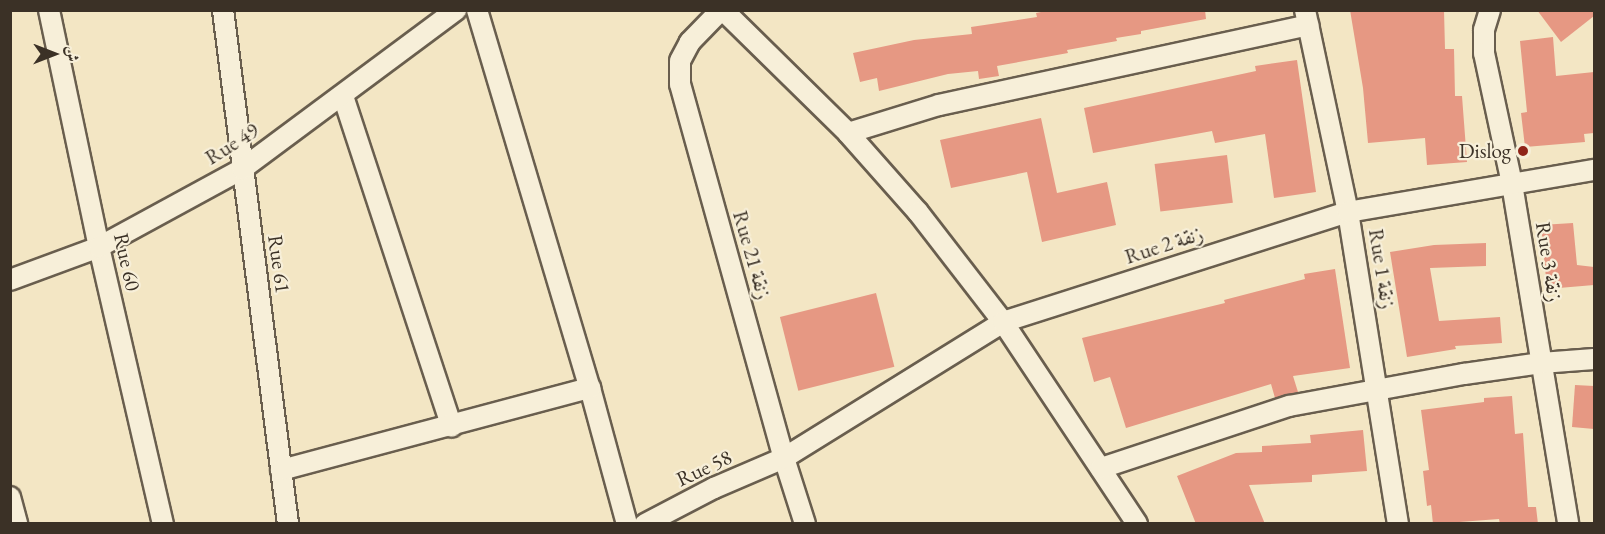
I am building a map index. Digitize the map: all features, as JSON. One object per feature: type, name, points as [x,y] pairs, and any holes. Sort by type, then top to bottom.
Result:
[{"type":"street","name":"Rue 60","points":[[49,10],[99,247],[163,524]]},
{"type":"street","name":"Rue 61","points":[[223,10],[288,524]]},
{"type":"street","name":"Rue 49","points":[[10,280],[99,247],[242,169],[456,10]]},
{"type":"street","points":[[477,10],[590,388],[627,524]]},
{"type":"street","points":[[722,10],[848,134],[918,212],[1003,322],[1137,524]]},
{"type":"street","name":"Rue 21 زنقة","points":[[722,10],[690,42],[680,61],[680,84],[784,458],[805,524]]},
{"type":"street","name":"Rue 3 زنقة","points":[[1490,10],[1484,30],[1484,53],[1512,184],[1568,524]]},
{"type":"street","points":[[848,134],[939,105],[1307,18]]},
{"type":"street","name":"Rue 1 زنقة","points":[[1307,18],[1348,212],[1398,524]]},
{"type":"street","points":[[343,96],[452,427]]},
{"type":"street","name":"Rue 2 زنقة","points":[[784,458],[1003,322],[1348,212],[1594,170]]},
{"type":"street","points":[[1101,468],[1289,406],[1541,363],[1594,359]]},
{"type":"street","points":[[281,470],[452,427],[590,388]]},
{"type":"street","name":"Rue 58","points":[[645,524],[714,488],[784,458]]},
{"type":"street","points":[[10,497],[17,524]]},
{"type":"building","points":[[1051,10],[1205,10],[1206,19],[1141,31],[1141,34],[1116,38],[1117,41],[1067,50],[1068,53],[997,66],[999,76],[979,79],[978,71],[948,74],[879,91],[877,78],[860,82],[853,53],[914,40],[972,34],[971,27],[1037,17],[1036,13]]},
{"type":"building","points":[[1350,10],[1444,10],[1445,49],[1454,49],[1455,96],[1462,96],[1467,162],[1427,165],[1425,138],[1368,143],[1363,88]]},
{"type":"building","points":[[1537,10],[1594,10],[1594,16],[1561,42]]},
{"type":"building","points":[[1553,37],[1556,76],[1594,72],[1594,133],[1584,134],[1585,142],[1525,147],[1521,113],[1527,112],[1520,41]]},
{"type":"building","points":[[1297,60],[1316,192],[1274,198],[1265,134],[1215,143],[1212,131],[1093,153],[1084,108],[1256,71],[1255,66]]},
{"type":"building","points":[[1041,118],[1057,193],[1107,182],[1116,225],[1042,242],[1027,172],[951,188],[940,140]]},
{"type":"building","points":[[1227,155],[1233,203],[1160,212],[1155,164]]},
{"type":"building","points":[[1573,223],[1577,265],[1594,267],[1594,285],[1547,289],[1541,225]]},
{"type":"building","points":[[1486,243],[1486,266],[1430,268],[1439,321],[1500,317],[1502,343],[1455,346],[1456,349],[1407,357],[1390,252],[1434,245]]},
{"type":"building","points":[[1335,269],[1350,368],[1293,376],[1298,392],[1275,398],[1271,384],[1126,428],[1110,377],[1094,382],[1082,338],[1225,303],[1224,300],[1305,279],[1304,274]]},
{"type":"building","points":[[876,293],[894,367],[798,391],[780,317]]},
{"type":"building","points":[[1575,385],[1594,386],[1594,429],[1572,427]]},
{"type":"building","points":[[1512,396],[1515,434],[1523,433],[1528,507],[1536,507],[1538,524],[1500,524],[1499,519],[1433,524],[1431,505],[1427,506],[1423,471],[1429,470],[1421,410],[1484,402],[1484,398]]},
{"type":"building","points":[[1363,430],[1367,471],[1312,475],[1312,482],[1249,485],[1265,524],[1196,524],[1177,476],[1236,453],[1262,452],[1262,446],[1311,443],[1310,435]]},
{"type":"place","name":"Dislog","points":[[1523,151]]}]
